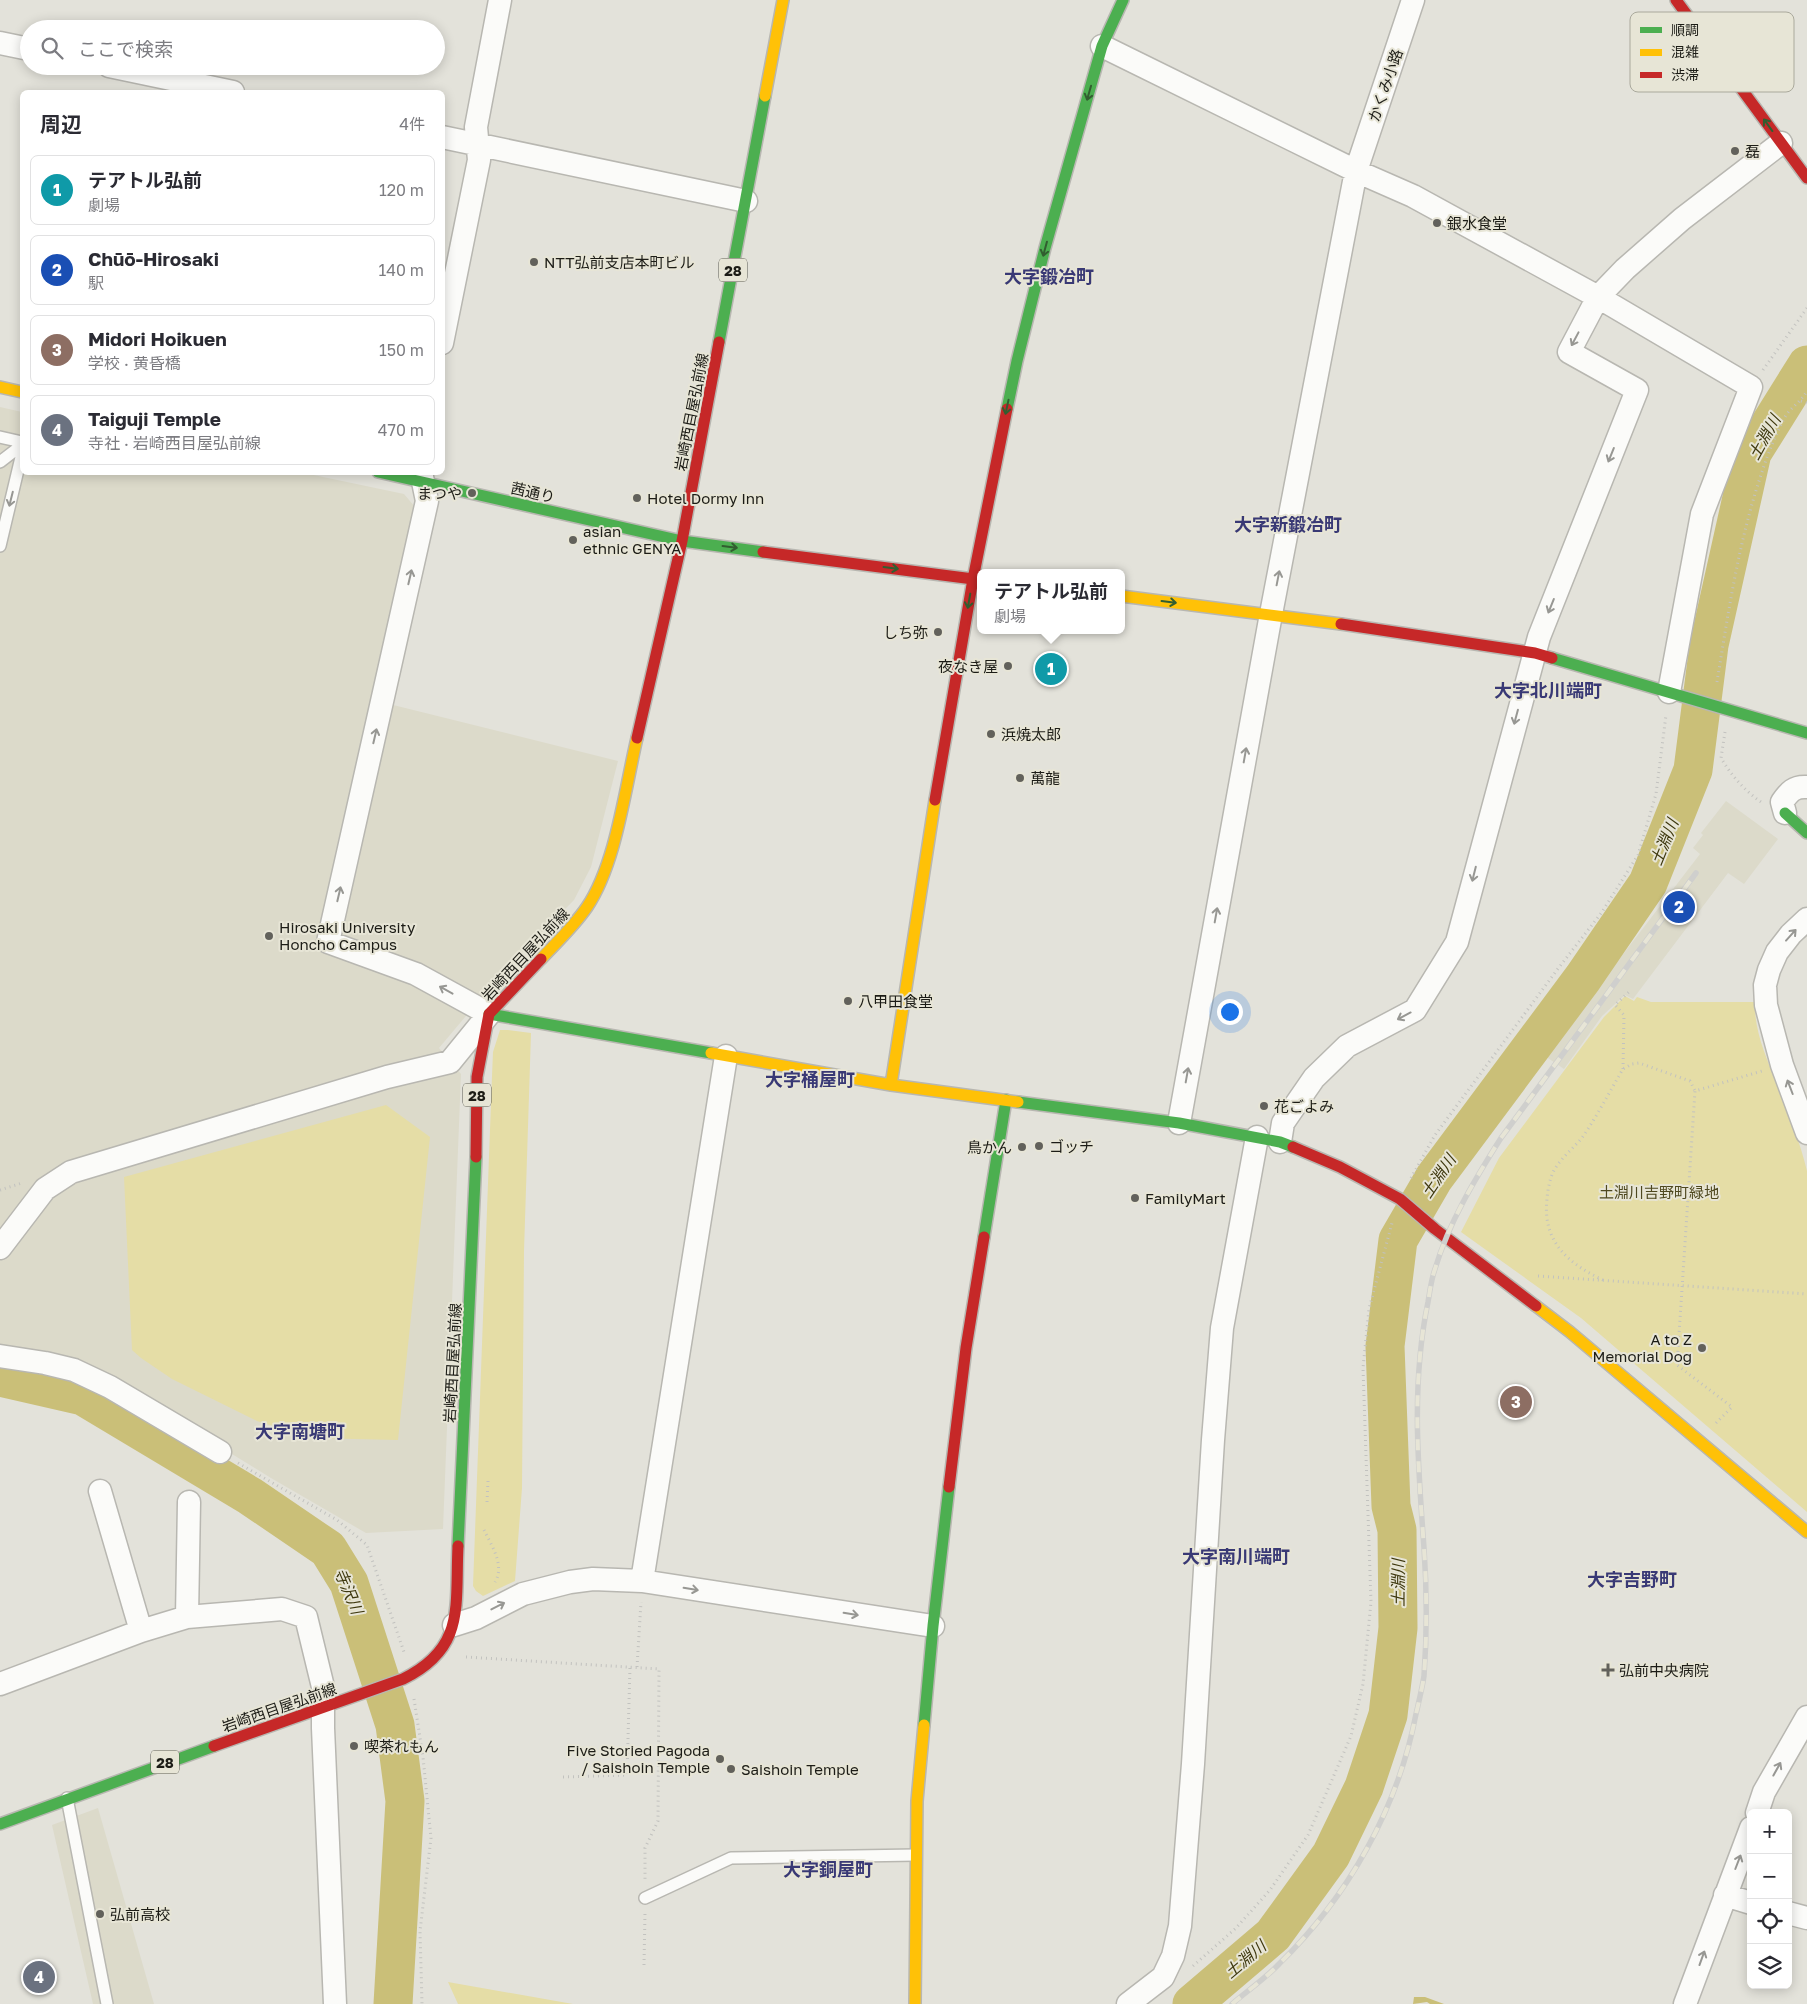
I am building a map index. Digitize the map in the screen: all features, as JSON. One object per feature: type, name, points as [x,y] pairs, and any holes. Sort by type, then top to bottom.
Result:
[{"type":"street","points":[[445,328],[479,160],[476,127],[500,0]]},
{"type":"street","name":"岩崎西目屋弘前線","points":[[0,1824],[67,1798],[406,1678],[438,1657],[448,1642],[454,1625],[476,1192],[477,1077],[489,1014],[570,929],[587,908],[600,884],[611,852],[682,541],[784,0]]},
{"type":"street","points":[[979,569],[1017,361],[1045,248],[1102,46],[1123,0]]},
{"type":"street","name":"かくみ小路","points":[[1178,1123],[1271,614],[1356,171],[1414,0]]},
{"type":"street","points":[[1676,0],[1685,12]]},
{"type":"street","points":[[0,43],[20,47]]},
{"type":"street","points":[[1102,46],[1356,171],[1413,196],[1598,297],[1751,388],[1702,514],[1671,700]]},
{"type":"street","points":[[151,75],[223,90]]},
{"type":"street","points":[[1744,92],[1807,178]]},
{"type":"street","points":[[445,138],[746,201]]},
{"type":"street","points":[[1280,1142],[1283,1123],[1314,1078],[1347,1046],[1415,1010],[1456,942],[1539,636],[1637,390],[1569,352],[1598,297],[1625,268],[1682,219],[1781,143]]},
{"type":"street","points":[[0,388],[20,392]]},
{"type":"street","name":"茜通り","points":[[404,475],[421,477],[682,541],[977,579]]},
{"type":"street","points":[[421,477],[427,501],[328,942],[416,974],[489,1014],[892,1085],[1178,1123],[1280,1142],[1340,1167],[1403,1202],[1570,1332],[1807,1532]]},
{"type":"street","points":[[892,1085],[944,745],[977,579]]},
{"type":"street","points":[[1125,596],[1271,614],[1535,653],[1671,700],[1710,704],[1807,732]]},
{"type":"street","points":[[1807,787],[1799,786],[1791,790],[1782,802],[1785,813],[1807,833]]},
{"type":"street","points":[[1807,919],[1791,934],[1777,952],[1768,970],[1765,986],[1766,1005],[1782,1065],[1807,1133]]},
{"type":"street","points":[[0,1248],[45,1189],[71,1172],[387,1077],[450,1062],[489,1014]]},
{"type":"street","points":[[642,1581],[726,1056]]},
{"type":"street","points":[[914,2004],[917,1800],[933,1626],[966,1348],[1006,1100]]},
{"type":"street","points":[[1128,2004],[1163,1977],[1173,1956],[1180,1926],[1193,1764],[1213,1440],[1222,1328],[1257,1138]]},
{"type":"street","points":[[0,1356],[74,1370],[110,1387],[220,1452]]},
{"type":"street","points":[[100,1491],[142,1630]]},
{"type":"street","points":[[187,1617],[189,1502]]},
{"type":"street","points":[[454,1625],[476,1618],[523,1594],[570,1582],[593,1579],[642,1581],[933,1626]]},
{"type":"street","points":[[0,1684],[142,1630],[187,1617],[282,1609],[306,1617],[327,1706],[335,2004]]},
{"type":"street","points":[[1758,1809],[1764,1792],[1807,1716]]},
{"type":"street","points":[[1685,2004],[1747,1838]]},
{"type":"street","points":[[1725,1895],[1747,1901]]},
{"type":"street","points":[[1792,1914],[1807,1918]]},
{"type":"lane","points":[[0,437],[20,442]]},
{"type":"lane","points":[[0,462],[20,445]]},
{"type":"lane","points":[[0,546],[20,461]]},
{"type":"lane","points":[[67,1798],[107,2004]]},
{"type":"lane","points":[[645,1898],[731,1858],[916,1855]]},
{"type":"path","points":[[1751,388],[1807,308]]},
{"type":"path","points":[[1717,683],[1746,520],[1768,453],[1786,415],[1801,401],[1807,391]]},
{"type":"path","points":[[1801,401],[1807,403]]},
{"type":"path","points":[[1163,1977],[1193,1966],[1236,1928],[1270,1890],[1308,1835],[1351,1736],[1363,1684],[1370,1602],[1363,1368],[1369,1309],[1383,1254],[1403,1202],[1435,1135],[1556,970],[1602,912],[1638,855],[1656,794],[1671,700]]},
{"type":"path","points":[[1725,732],[1721,758],[1728,770],[1747,791],[1760,801],[1785,813]]},
{"type":"path","points":[[1623,1069],[1624,1015],[1615,1005],[1631,990]]},
{"type":"path","points":[[1603,1280],[1581,1270],[1559,1248],[1549,1228],[1546,1203],[1551,1178],[1556,1167],[1583,1135],[1623,1069],[1632,1064],[1646,1064],[1690,1081],[1695,1091],[1677,1365],[1732,1407],[1699,1442]]},
{"type":"path","points":[[1695,1091],[1782,1065]]},
{"type":"path","points":[[1534,1276],[1807,1294]]},
{"type":"path","points":[[220,1452],[337,1520],[367,1545],[407,1660],[406,1678],[414,1692],[423,1757],[431,1838],[420,1931],[422,2004]]},
{"type":"path","points":[[637,1667],[642,1581]]},
{"type":"path","points":[[438,1657],[501,1658],[660,1669],[658,1821],[646,1848],[644,1966]]},
{"type":"path","points":[[563,1777],[627,1775],[630,1666]]},
{"type":"shaded area","name":"Hirosaki University Honcho Campus","points":[[0,407],[20,412],[20,475],[314,475],[404,494],[415,507],[373,700],[618,761],[591,867],[574,900],[503,972],[439,1048],[461,1074],[443,1529],[366,1533],[271,1478],[108,1378],[0,1349]]},
{"type":"shaded area","points":[[1726,801],[1778,839],[1744,884],[1728,873],[1633,999],[1625,995],[1602,1016],[1564,1069],[1545,1056],[1700,854],[1693,848],[1703,835],[1701,833]]},
{"type":"shaded area","name":"弘前高校","points":[[98,1808],[154,2004],[93,2004],[52,1825]]},
{"type":"shaded area","points":[[1414,1997],[1425,1997],[1444,2004],[1430,2004],[1427,2002],[1413,2004]]},
{"type":"green space","name":"土淵川吉野町緑地","points":[[1625,996],[1634,1001],[1637,997],[1651,1002],[1755,1002],[1756,1023],[1762,1044],[1794,1127],[1807,1171],[1807,1512],[1581,1318],[1461,1232],[1499,1158],[1604,1017]]},
{"type":"green space","points":[[500,1030],[531,1033],[524,1251],[522,1488],[515,1581],[483,1596],[473,1586],[493,1052]]},
{"type":"green space","points":[[386,1105],[430,1137],[398,1440],[310,1438],[257,1421],[172,1379],[132,1350],[124,1177]]},
{"type":"green space","points":[[448,1982],[573,2004],[458,2004]]},
{"type":"waterway","name":"土淵川","points":[[1192,2004],[1273,1935],[1331,1855],[1364,1787],[1388,1715],[1398,1628],[1397,1530],[1391,1506],[1385,1346],[1398,1240],[1434,1178],[1583,978],[1648,883],[1693,770],[1709,645],[1752,453],[1807,365]]},
{"type":"waterway","name":"寺沢川","points":[[0,1377],[83,1396],[250,1496],[328,1549],[349,1583],[395,1725],[405,1801],[393,2004]]},
{"type":"railway","points":[[1232,2004],[1268,1975],[1304,1938],[1348,1880],[1367,1849],[1383,1817],[1408,1749],[1424,1676],[1426,1644],[1426,1580],[1417,1425],[1419,1363],[1432,1281],[1448,1234],[1472,1185],[1501,1138],[1696,873]]},
{"type":"traffic: fast","points":[[1007,409],[1045,248],[1102,46],[1123,0]]},
{"type":"traffic: fast","points":[[719,342],[765,96]]},
{"type":"traffic: fast","points":[[391,475],[682,541],[763,552]]},
{"type":"traffic: fast","points":[[1552,658],[1807,733]]},
{"type":"traffic: fast","points":[[1785,813],[1807,833]]},
{"type":"traffic: fast","points":[[489,1014],[711,1053]]},
{"type":"traffic: fast","points":[[984,1237],[1006,1100]]},
{"type":"traffic: fast","points":[[1018,1102],[1179,1123],[1280,1142],[1293,1147]]},
{"type":"traffic: fast","points":[[458,1546],[476,1157]]},
{"type":"traffic: fast","points":[[924,1725],[949,1487]]},
{"type":"traffic: fast","points":[[0,1824],[214,1746]]},
{"type":"traffic: slow","points":[[765,96],[783,0]]},
{"type":"traffic: slow","points":[[0,387],[20,392]]},
{"type":"traffic: slow","points":[[1125,597],[1341,624]]},
{"type":"traffic: slow","points":[[541,959],[577,921],[597,889],[605,870],[618,826],[637,738]]},
{"type":"traffic: slow","points":[[891,1085],[935,800]]},
{"type":"traffic: slow","points":[[711,1053],[891,1085],[1018,1102]]},
{"type":"traffic: slow","points":[[1536,1306],[1570,1332],[1807,1532]]},
{"type":"traffic: slow","points":[[915,2004],[917,1801],[924,1725]]},
{"type":"traffic: jam","points":[[1676,0],[1685,12]]},
{"type":"traffic: jam","points":[[1744,92],[1807,178]]},
{"type":"traffic: jam","points":[[637,738],[682,541],[719,342]]},
{"type":"traffic: jam","points":[[935,800],[973,579],[1007,409]]},
{"type":"traffic: jam","points":[[763,552],[977,579]]},
{"type":"traffic: jam","points":[[1341,624],[1535,653],[1552,658]]},
{"type":"traffic: jam","points":[[476,1157],[477,1077],[489,1014],[541,959]]},
{"type":"traffic: jam","points":[[1293,1147],[1340,1167],[1400,1199],[1435,1229],[1536,1306]]},
{"type":"traffic: jam","points":[[949,1487],[966,1348],[984,1237]]},
{"type":"traffic: jam","points":[[214,1746],[403,1679],[423,1667],[438,1654],[447,1639],[453,1623],[456,1606],[458,1546]]},
{"type":"place","name":"磊","points":[[1735,151]]},
{"type":"place","name":"銀水食堂","points":[[1437,223]]},
{"type":"place","name":"NTT弘前支店本町ビル","points":[[534,262]]},
{"type":"place","name":"まつや","points":[[472,493]]},
{"type":"place","name":"Hotel Dormy Inn","points":[[637,498]]},
{"type":"place","name":"asian ethnic GENYA","points":[[573,540]]},
{"type":"place","name":"しち弥","points":[[938,632]]},
{"type":"place","name":"夜なき屋","points":[[1008,666]]},
{"type":"place","name":"テアトル弘前","points":[[1051,669]]},
{"type":"place","name":"浜焼太郎","points":[[991,734]]},
{"type":"place","name":"萬龍","points":[[1020,778]]},
{"type":"place","name":"Chūō-Hirosaki","points":[[1679,907]]},
{"type":"place","name":"Hirosaki University Honcho Campus","points":[[269,936]]},
{"type":"place","name":"八甲田食堂","points":[[848,1001]]},
{"type":"place","name":"花ごよみ","points":[[1264,1106]]},
{"type":"place","name":"ゴッチ","points":[[1039,1146]]},
{"type":"place","name":"鳥かん","points":[[1022,1147]]},
{"type":"place","name":"FamilyMart","points":[[1135,1198]]},
{"type":"place","name":"A to Z Memorial Dog","points":[[1702,1348]]},
{"type":"place","name":"Midori Hoikuen","points":[[1516,1402]]},
{"type":"place","name":"弘前中央病院","points":[[1608,1670]]},
{"type":"place","name":"喫茶れもん","points":[[354,1746]]},
{"type":"place","name":"Five Storied Pagoda / Saishoin Temple","points":[[720,1759]]},
{"type":"place","name":"Saishoin Temple","points":[[731,1769]]},
{"type":"place","name":"弘前高校","points":[[100,1914]]},
{"type":"place","name":"Taiguji Temple","points":[[39,1977]]},
{"type":"district","name":"大字鍛冶町","points":[[1049,276]]},
{"type":"district","name":"大字新鍛冶町","points":[[1288,524]]},
{"type":"district","name":"大字北川端町","points":[[1548,690]]},
{"type":"district","name":"大字桶屋町","points":[[810,1079]]},
{"type":"district","name":"大字南塘町","points":[[300,1431]]},
{"type":"district","name":"大字南川端町","points":[[1236,1556]]},
{"type":"district","name":"大字吉野町","points":[[1632,1579]]},
{"type":"district","name":"大字銅屋町","points":[[828,1869]]}]
